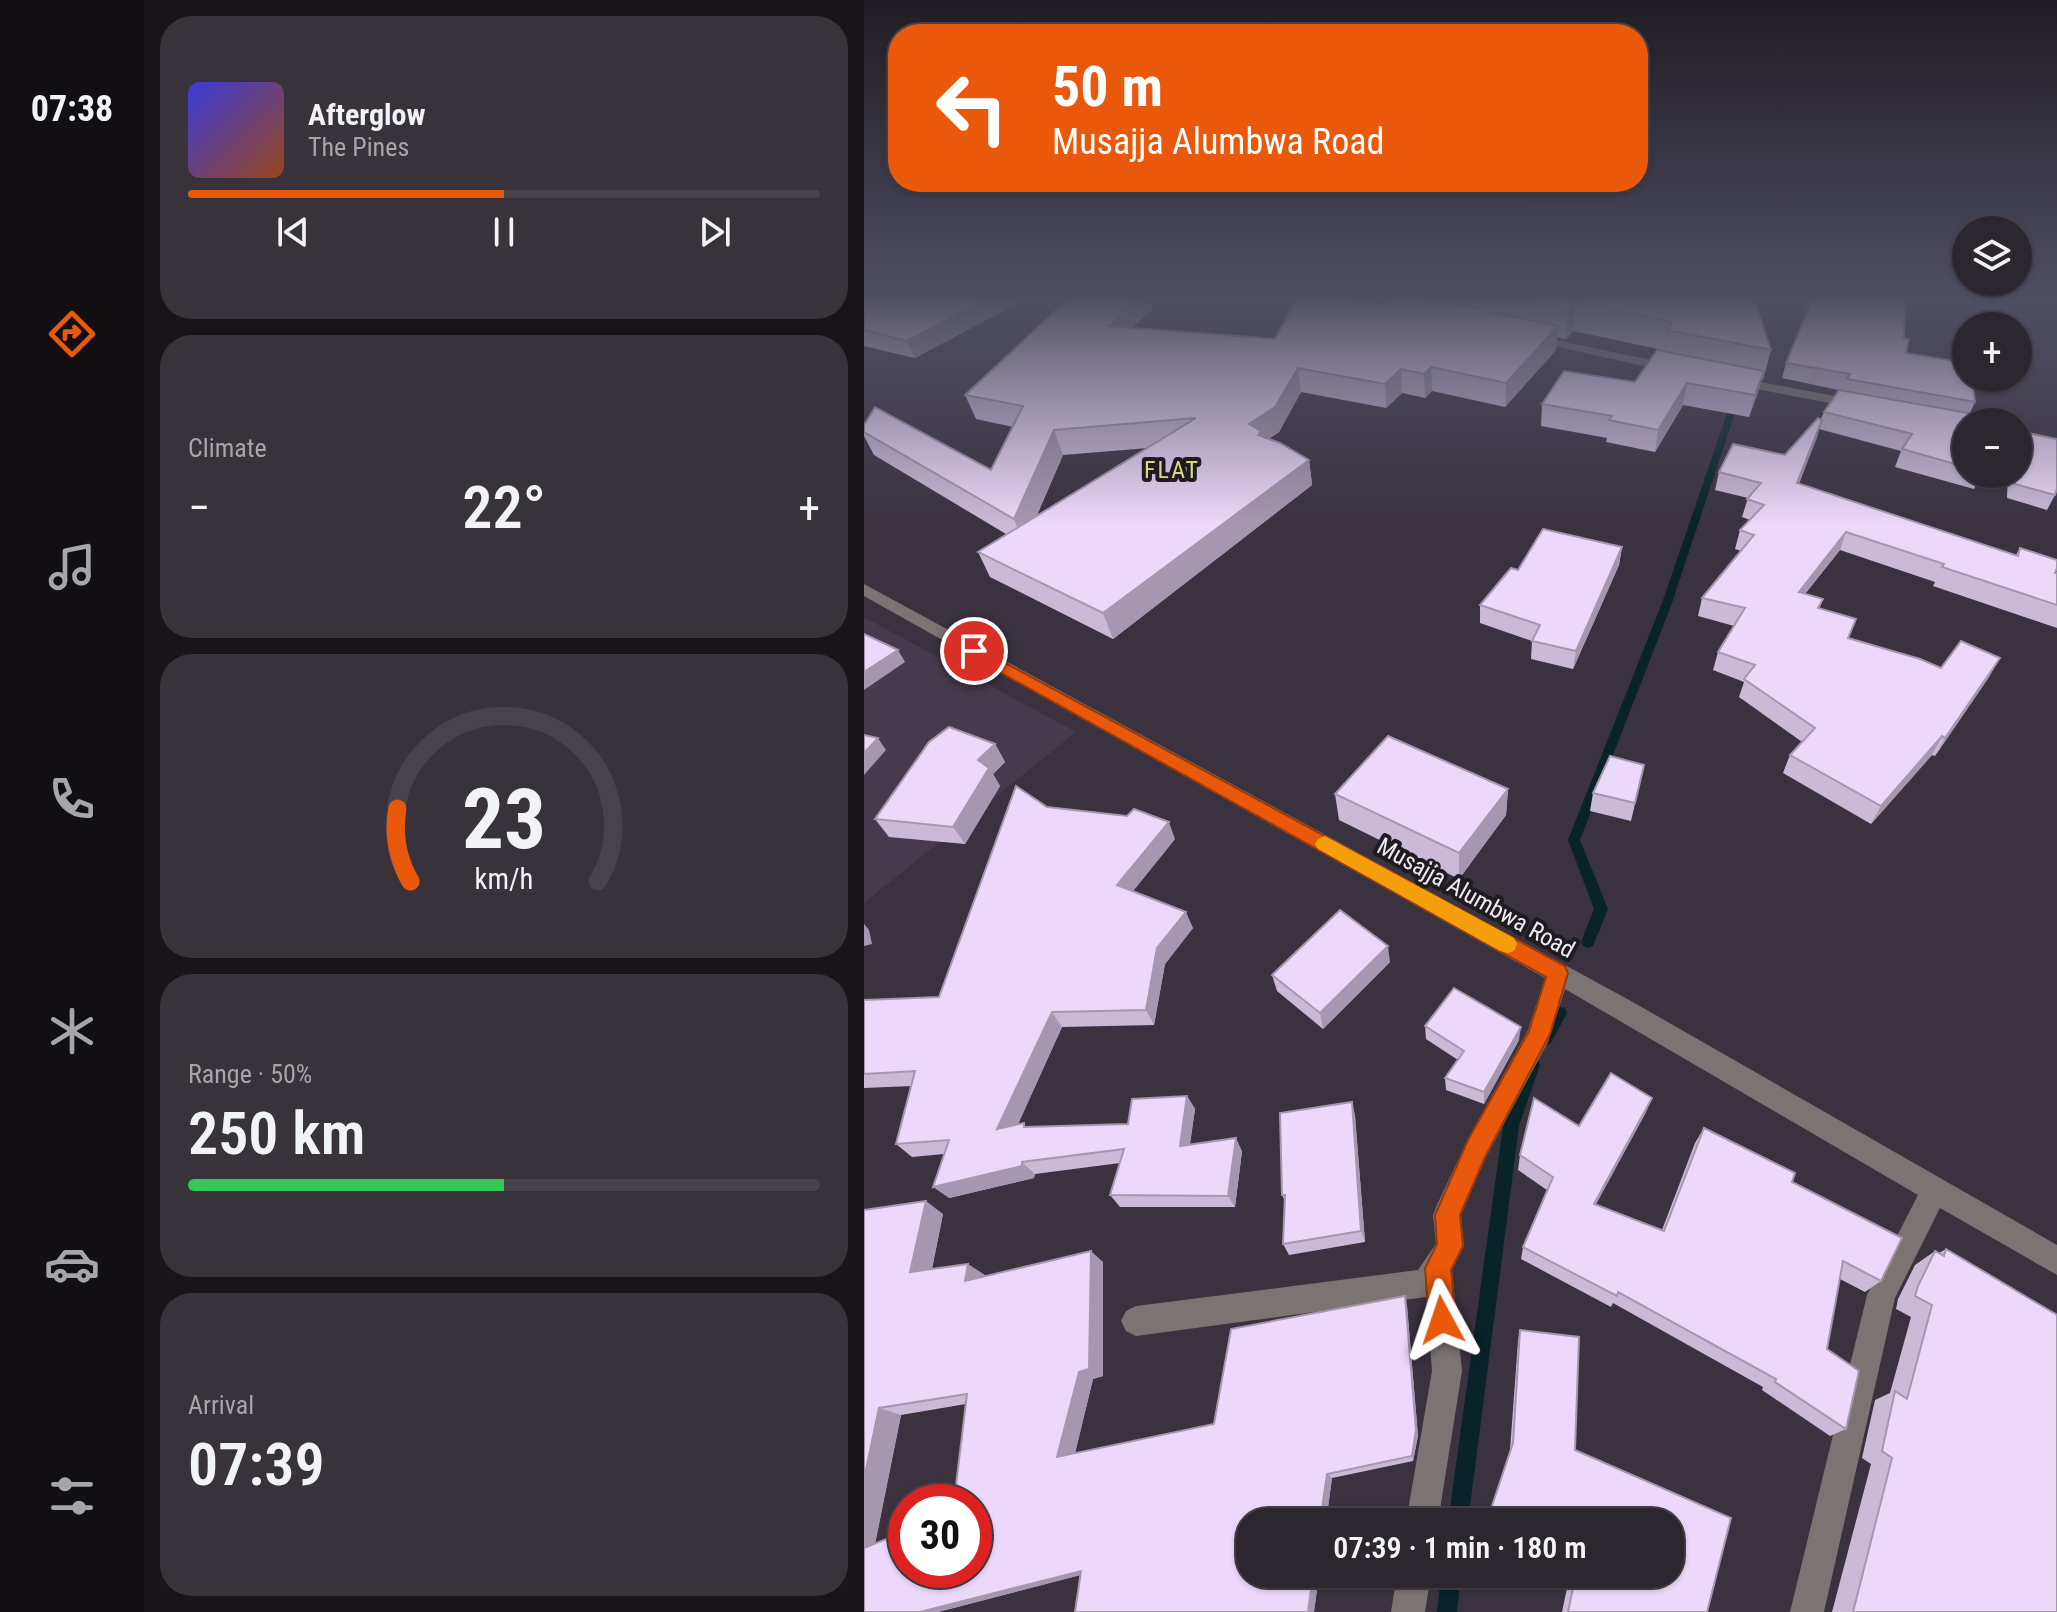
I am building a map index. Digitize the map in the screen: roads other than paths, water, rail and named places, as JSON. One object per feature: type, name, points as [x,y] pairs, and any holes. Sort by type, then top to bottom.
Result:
[{"type":"street","points":[[1721,379],[1867,406]]},
{"type":"street","name":"Musajja Alumbwa Road","points":[[864,589],[1558,973],[2057,1261]]},
{"type":"street","points":[[1136,1321],[1425,1283],[1450,1246],[1447,1215],[1477,1148],[1539,1034],[1558,973]]},
{"type":"street","points":[[1807,1612],[1881,1295],[1935,1190]]},
{"type":"street","points":[[1424,1508],[1447,1371],[1438,1268]]},
{"type":"street","points":[[1408,1612],[1412,1588]]},
{"type":"waterway","points":[[1588,942],[1601,909],[1574,840],[1667,603],[1735,401]]},
{"type":"waterway","points":[[1546,1038],[1560,1013]]},
{"type":"waterway","points":[[1460,1508],[1511,1126],[1533,1065]]},
{"type":"waterway","points":[[1447,1612],[1450,1588]]},
{"type":"district","name":"FLAT","points":[[1172,470]]}]
